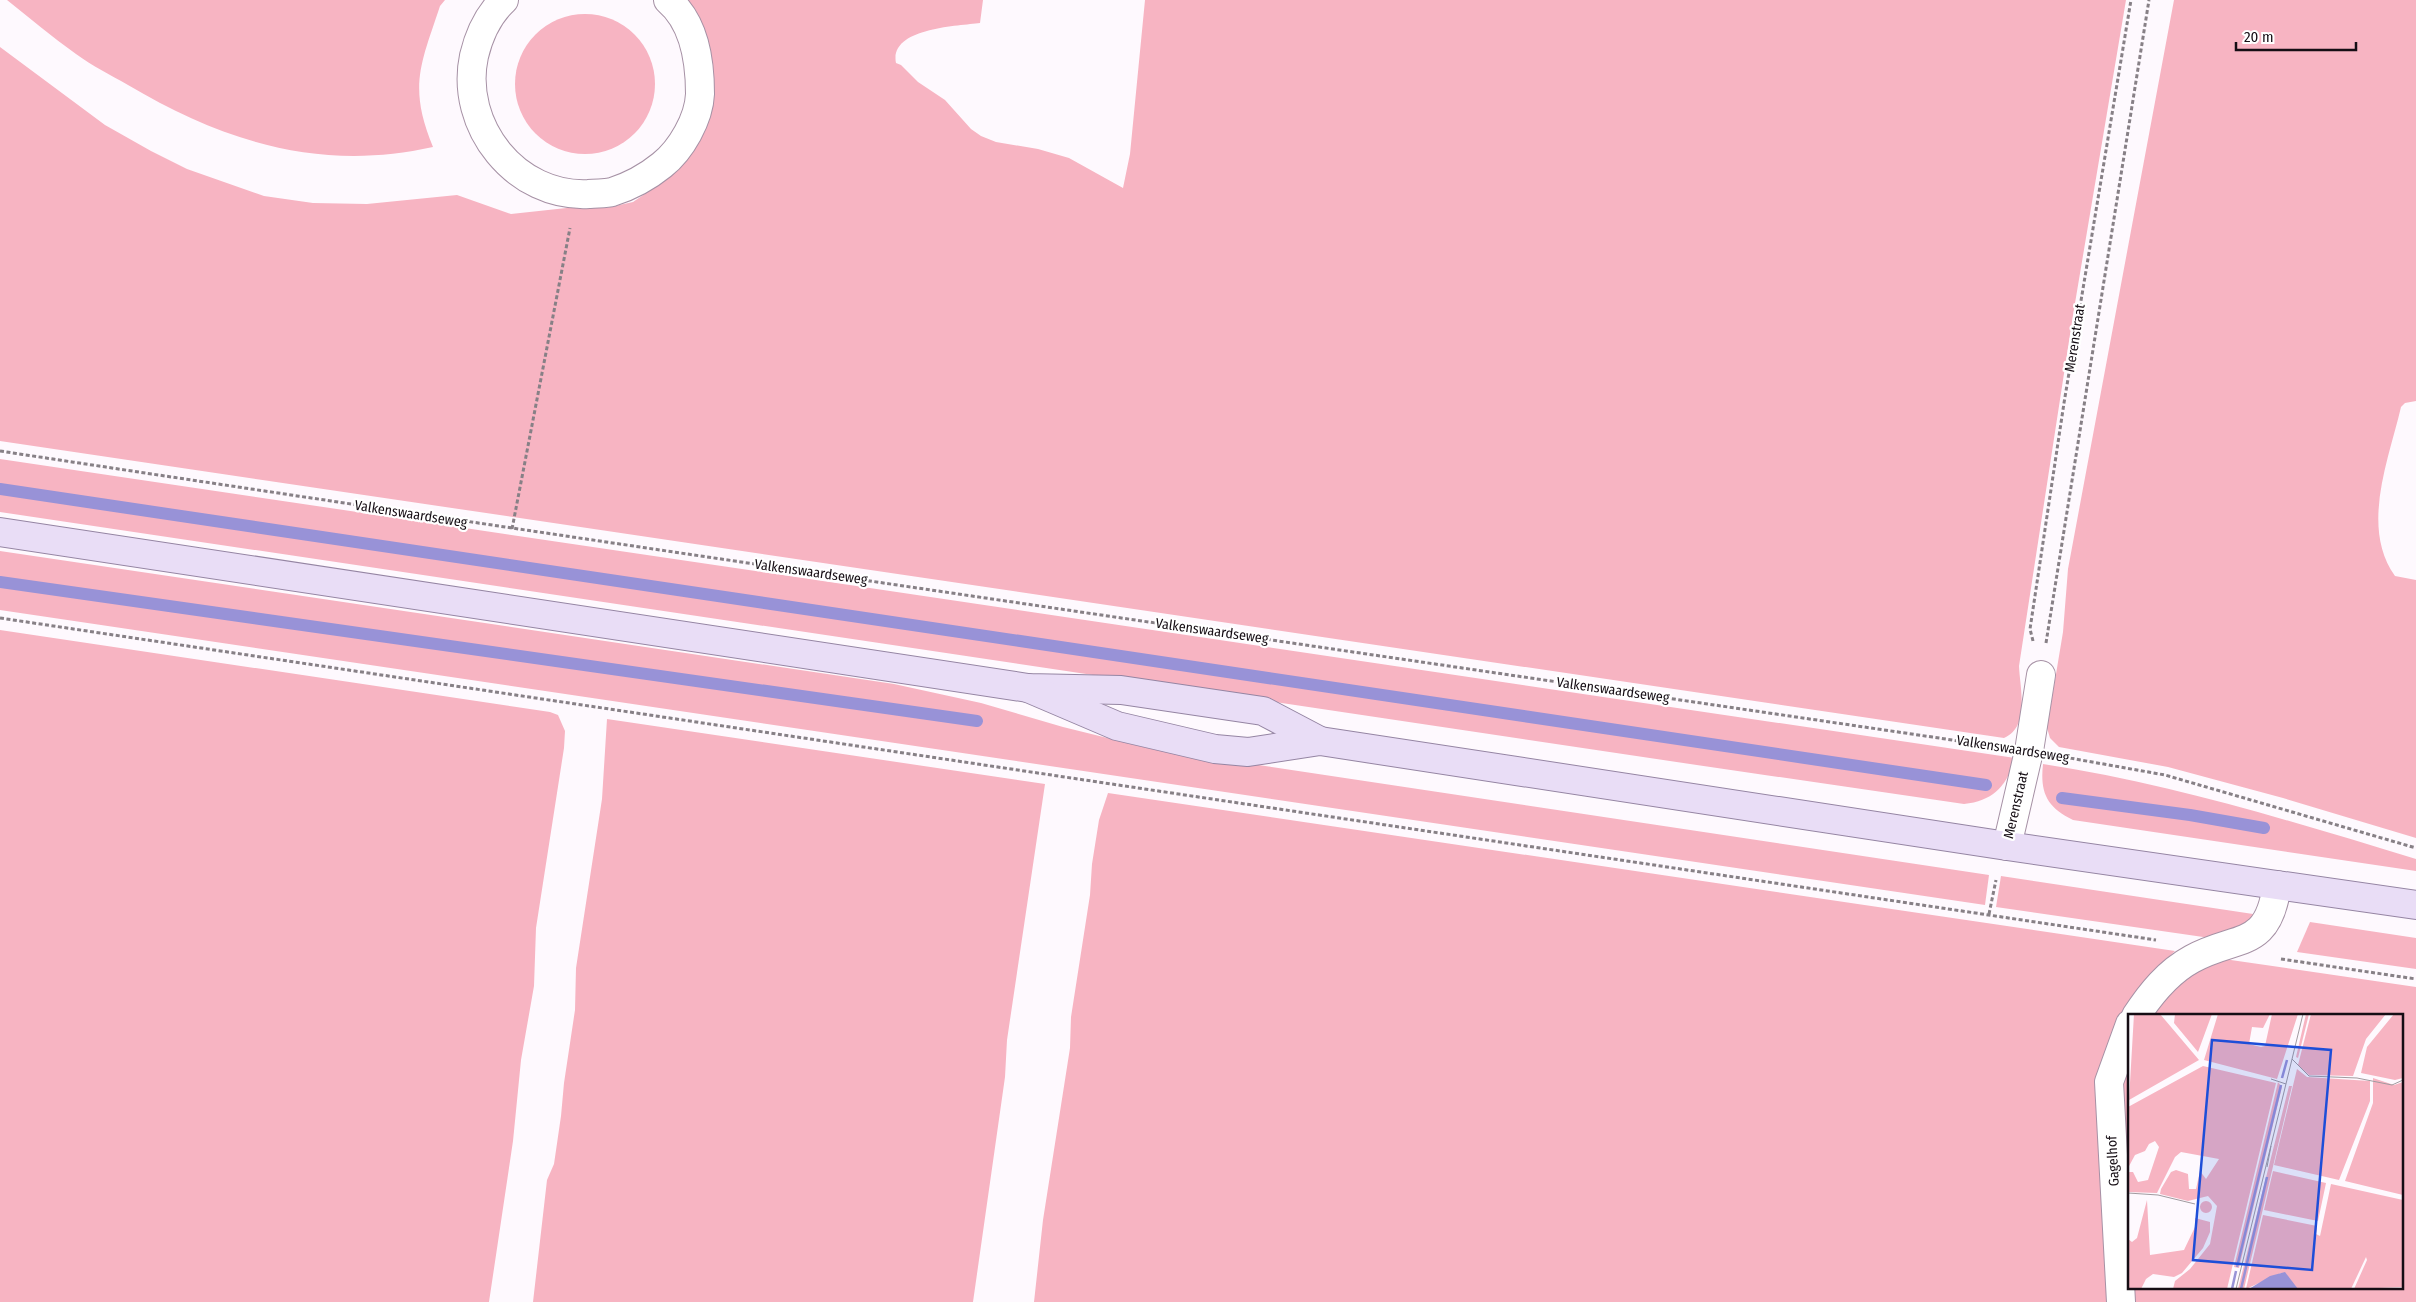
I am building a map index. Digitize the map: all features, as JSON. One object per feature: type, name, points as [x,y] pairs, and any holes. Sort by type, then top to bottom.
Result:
[{"type":"main road","points":[[0,532],[1028,688],[1121,690],[1263,711],[1320,741]]},
{"type":"main road","points":[[1028,688],[1117,726],[1215,749],[1248,752],[1320,741],[2007,846],[2416,905]]},
{"type":"street","points":[[504,0],[494,9],[478,38],[471,71],[473,104],[485,135],[504,162],[526,178],[550,189],[576,195],[610,192],[642,180],[669,159],[689,131],[700,99],[700,64],[690,31],[668,0]]},
{"type":"street","name":"Merenstraat","points":[[2007,846],[2029,751],[2041,676]]},
{"type":"street","points":[[2137,1014],[2150,995],[2173,972],[2193,958],[2245,940],[2267,922],[2274,906],[2277,884]]},
{"type":"street","name":"Gagelhof","points":[[2121,1302],[2109,1082],[2128,1030]]},
{"type":"path","name":"Merenstraat","points":[[2041,676],[2030,628],[2064,403],[2131,0]]},
{"type":"path","name":"Merenstraat","points":[[2041,676],[2149,0]]},
{"type":"path","points":[[512,529],[576,195]]},
{"type":"path","name":"Valkenswaardseweg","points":[[0,451],[512,529],[985,596],[2029,751],[2165,775],[2416,848]]},
{"type":"path","points":[[0,618],[1989,914]]},
{"type":"shaded area","points":[[7,0],[445,0],[440,6],[427,44],[420,75],[421,107],[425,126],[433,147],[392,154],[352,156],[274,147],[237,136],[200,122],[164,105],[95,66],[67,48]]},
{"type":"shaded area","points":[[686,0],[983,0],[980,23],[941,28],[913,36],[903,42],[897,51],[896,63],[901,65],[918,82],[945,100],[971,129],[981,136],[996,142],[1038,149],[1069,158],[1123,188],[1130,154],[1145,0],[2126,0],[2073,315],[2019,666],[2022,706],[2017,725],[2012,733],[2004,738],[0,441],[0,47],[105,125],[151,151],[187,169],[264,196],[313,203],[367,204],[457,195],[511,214],[585,206],[606,208],[633,202],[661,183],[699,143],[714,96],[710,52]]},
{"type":"shaded area","points":[[2174,0],[2416,0],[2416,401],[2405,403],[2401,407],[2380,493],[2378,515],[2379,536],[2385,557],[2395,576],[2416,580],[2416,838],[2283,798],[2168,767],[2059,747],[2050,738],[2047,728],[2063,632],[2068,569]]},
{"type":"shaded area","points":[[585,14],[612,20],[624,26],[634,35],[643,45],[649,57],[655,84],[649,111],[643,123],[634,133],[624,142],[612,148],[585,154],[558,148],[546,142],[536,133],[527,123],[521,111],[515,84],[521,57],[527,45],[536,35],[546,26],[558,20]]},
{"type":"shaded area","points":[[0,459],[2015,758],[2008,777],[1991,796],[1964,804],[1690,764],[0,512]]},
{"type":"shaded area","points":[[0,551],[894,684],[981,703],[1063,727],[1152,749],[1989,875],[1985,905],[0,610]]},
{"type":"shaded area","points":[[0,630],[550,712],[558,715],[565,731],[564,748],[536,928],[534,986],[521,1060],[513,1141],[489,1302],[0,1302]]},
{"type":"shaded area","points":[[607,719],[1045,784],[1007,1040],[1005,1077],[973,1302],[533,1302],[547,1180],[554,1164],[575,1010],[576,968],[602,799]]},
{"type":"shaded area","points":[[2043,764],[2138,782],[2277,818],[2416,859],[2416,871],[2073,820],[2056,810],[2047,798],[2043,783]]},
{"type":"shaded area","points":[[1108,793],[2175,951],[2139,987],[2115,1025],[2110,1302],[1034,1302],[1043,1220],[1070,1048],[1071,1017],[1090,895],[1092,864],[1099,820]]},
{"type":"shaded area","points":[[2001,876],[2253,914],[2252,921],[2217,939],[1996,907]]},
{"type":"shaded area","points":[[2310,922],[2416,938],[2416,969],[2297,952]]},
{"type":"shaded area","points":[[2224,959],[2416,987],[2416,1302],[2134,1302],[2133,1290],[2404,1290],[2404,1014],[2148,1014],[2189,975]]},
{"type":"shaded area","points":[[2128,1057],[2128,1198],[2121,1090]]},
{"type":"waterway","points":[[0,489],[1986,785]]},
{"type":"waterway","points":[[0,582],[977,721]]},
{"type":"waterway","points":[[2062,798],[2190,815],[2264,828]]}]
